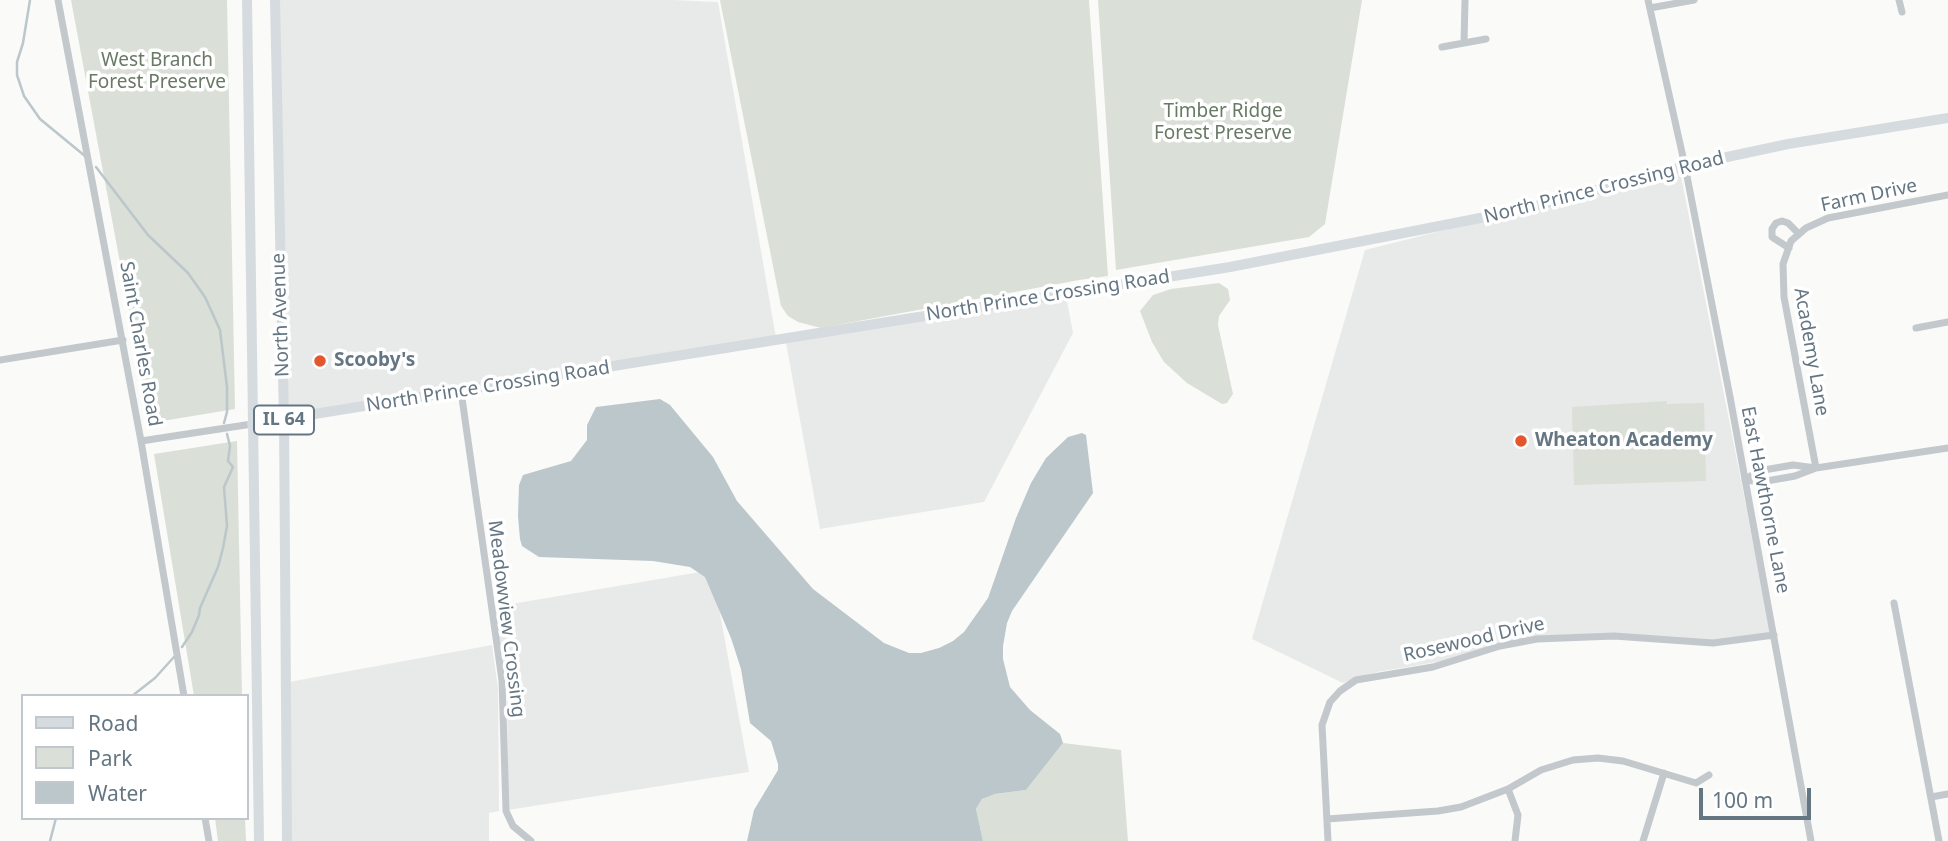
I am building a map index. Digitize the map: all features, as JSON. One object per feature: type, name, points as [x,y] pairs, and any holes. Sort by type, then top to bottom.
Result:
[{"type":"main road","name":"North Avenue","points":[[247,0],[259,841]]},
{"type":"main road","name":"North Avenue","points":[[275,0],[284,419],[286,841]]},
{"type":"street","name":"Saint Charles Road","points":[[58,0],[123,340],[184,694]]},
{"type":"street","points":[[1464,43],[1465,0]]},
{"type":"street","points":[[1649,4],[1694,0]]},
{"type":"street","points":[[1899,0],[1902,12]]},
{"type":"street","name":"East Hawthorne Lane","points":[[1649,4],[1685,166],[1811,841]]},
{"type":"street","points":[[1442,47],[1486,39]]},
{"type":"street","name":"North Prince Crossing Road","points":[[141,441],[1244,265],[1521,210],[1685,166],[1788,144],[1948,118]]},
{"type":"street","name":"Farm Drive","points":[[1790,245],[1805,228],[1828,218],[1948,195]]},
{"type":"street","points":[[1790,245],[1773,237],[1773,226],[1778,222],[1785,222],[1800,234]]},
{"type":"street","name":"Academy Lane","points":[[1790,245],[1783,264],[1783,297],[1816,468]]},
{"type":"street","points":[[1916,328],[1948,322]]},
{"type":"street","points":[[0,360],[123,340]]},
{"type":"street","name":"Meadowview Crossing","points":[[461,391],[502,680],[506,811],[513,826],[531,841]]},
{"type":"street","points":[[1745,480],[1758,471],[1793,465],[1816,468],[1948,448]]},
{"type":"street","points":[[1894,603],[1939,841]]},
{"type":"street","name":"Rosewood Drive","points":[[1328,841],[1321,725],[1330,702],[1356,680],[1433,667],[1500,646],[1546,638],[1614,636],[1713,643],[1774,635]]},
{"type":"street","points":[[1326,819],[1448,810],[1475,803],[1508,789],[1541,770],[1581,759],[1623,761],[1696,783],[1709,775]]},
{"type":"street","points":[[1643,841],[1664,773]]},
{"type":"street","points":[[1508,789],[1518,815],[1515,841]]},
{"type":"street","points":[[1931,797],[1948,794]]},
{"type":"street","points":[[205,820],[209,841]]},
{"type":"shaded area","points":[[278,0],[718,2],[776,338],[287,416]]},
{"type":"shaded area","name":"Wheaton Academy","points":[[1680,171],[1771,633],[1739,640],[1578,634],[1529,637],[1449,660],[1377,672],[1343,683],[1252,639],[1365,250]]},
{"type":"shaded area","points":[[1066,296],[1073,333],[984,502],[820,529],[786,343]]},
{"type":"shaded area","points":[[712,570],[749,772],[508,810],[507,694],[494,607]]},
{"type":"shaded area","points":[[492,645],[498,689],[499,811],[489,813],[489,841],[290,841],[289,682]]},
{"type":"green space","name":"West Branch Forest Preserve","points":[[71,0],[227,0],[235,409],[150,423]]},
{"type":"green space","points":[[720,0],[1089,0],[1108,276],[821,328],[798,322],[788,316],[781,306]]},
{"type":"green space","name":"Timber Ridge Forest Preserve","points":[[1098,0],[1362,0],[1325,224],[1309,237],[1116,270]]},
{"type":"green space","points":[[1219,283],[1228,289],[1230,300],[1219,316],[1218,325],[1233,394],[1227,403],[1222,404],[1187,383],[1164,362],[1152,342],[1140,311],[1153,295],[1171,289]]},
{"type":"green space","points":[[1667,401],[1667,404],[1704,403],[1706,481],[1574,485],[1572,407]]},
{"type":"green space","points":[[237,441],[242,694],[194,694],[154,454]]},
{"type":"green space","points":[[1063,743],[1121,750],[1128,841],[983,841],[976,809],[982,799],[995,794],[1026,790]]},
{"type":"green space","points":[[215,820],[245,820],[246,841],[218,841]]},
{"type":"water","points":[[660,399],[670,405],[713,457],[737,501],[813,589],[884,643],[909,653],[939,648],[964,632],[988,598],[1016,518],[1031,483],[1046,458],[1068,437],[1082,433],[1086,435],[1093,493],[1012,611],[1003,646],[1003,659],[1010,687],[1030,710],[1060,734],[1063,743],[1026,790],[995,794],[982,799],[976,809],[983,841],[747,841],[754,810],[778,770],[778,764],[771,741],[750,723],[741,669],[705,577],[690,567],[653,561],[539,557],[522,546],[518,516],[519,485],[523,475],[571,461],[587,440],[587,425],[596,407]]},
{"type":"waterway","points":[[30,0],[17,62],[17,75],[24,96],[40,119],[85,156]]},
{"type":"waterway","points":[[96,167],[148,235],[188,273],[205,297],[220,330],[227,387],[224,423]]},
{"type":"waterway","points":[[182,647],[192,632],[223,548],[227,526],[224,487],[233,467],[228,461],[230,446],[227,434]]},
{"type":"waterway","points":[[135,694],[155,678],[174,657]]},
{"type":"waterway","points":[[50,841],[55,820]]},
{"type":"place","name":"Scooby's","points":[[320,361]]},
{"type":"place","name":"Wheaton Academy","points":[[1521,441]]}]
